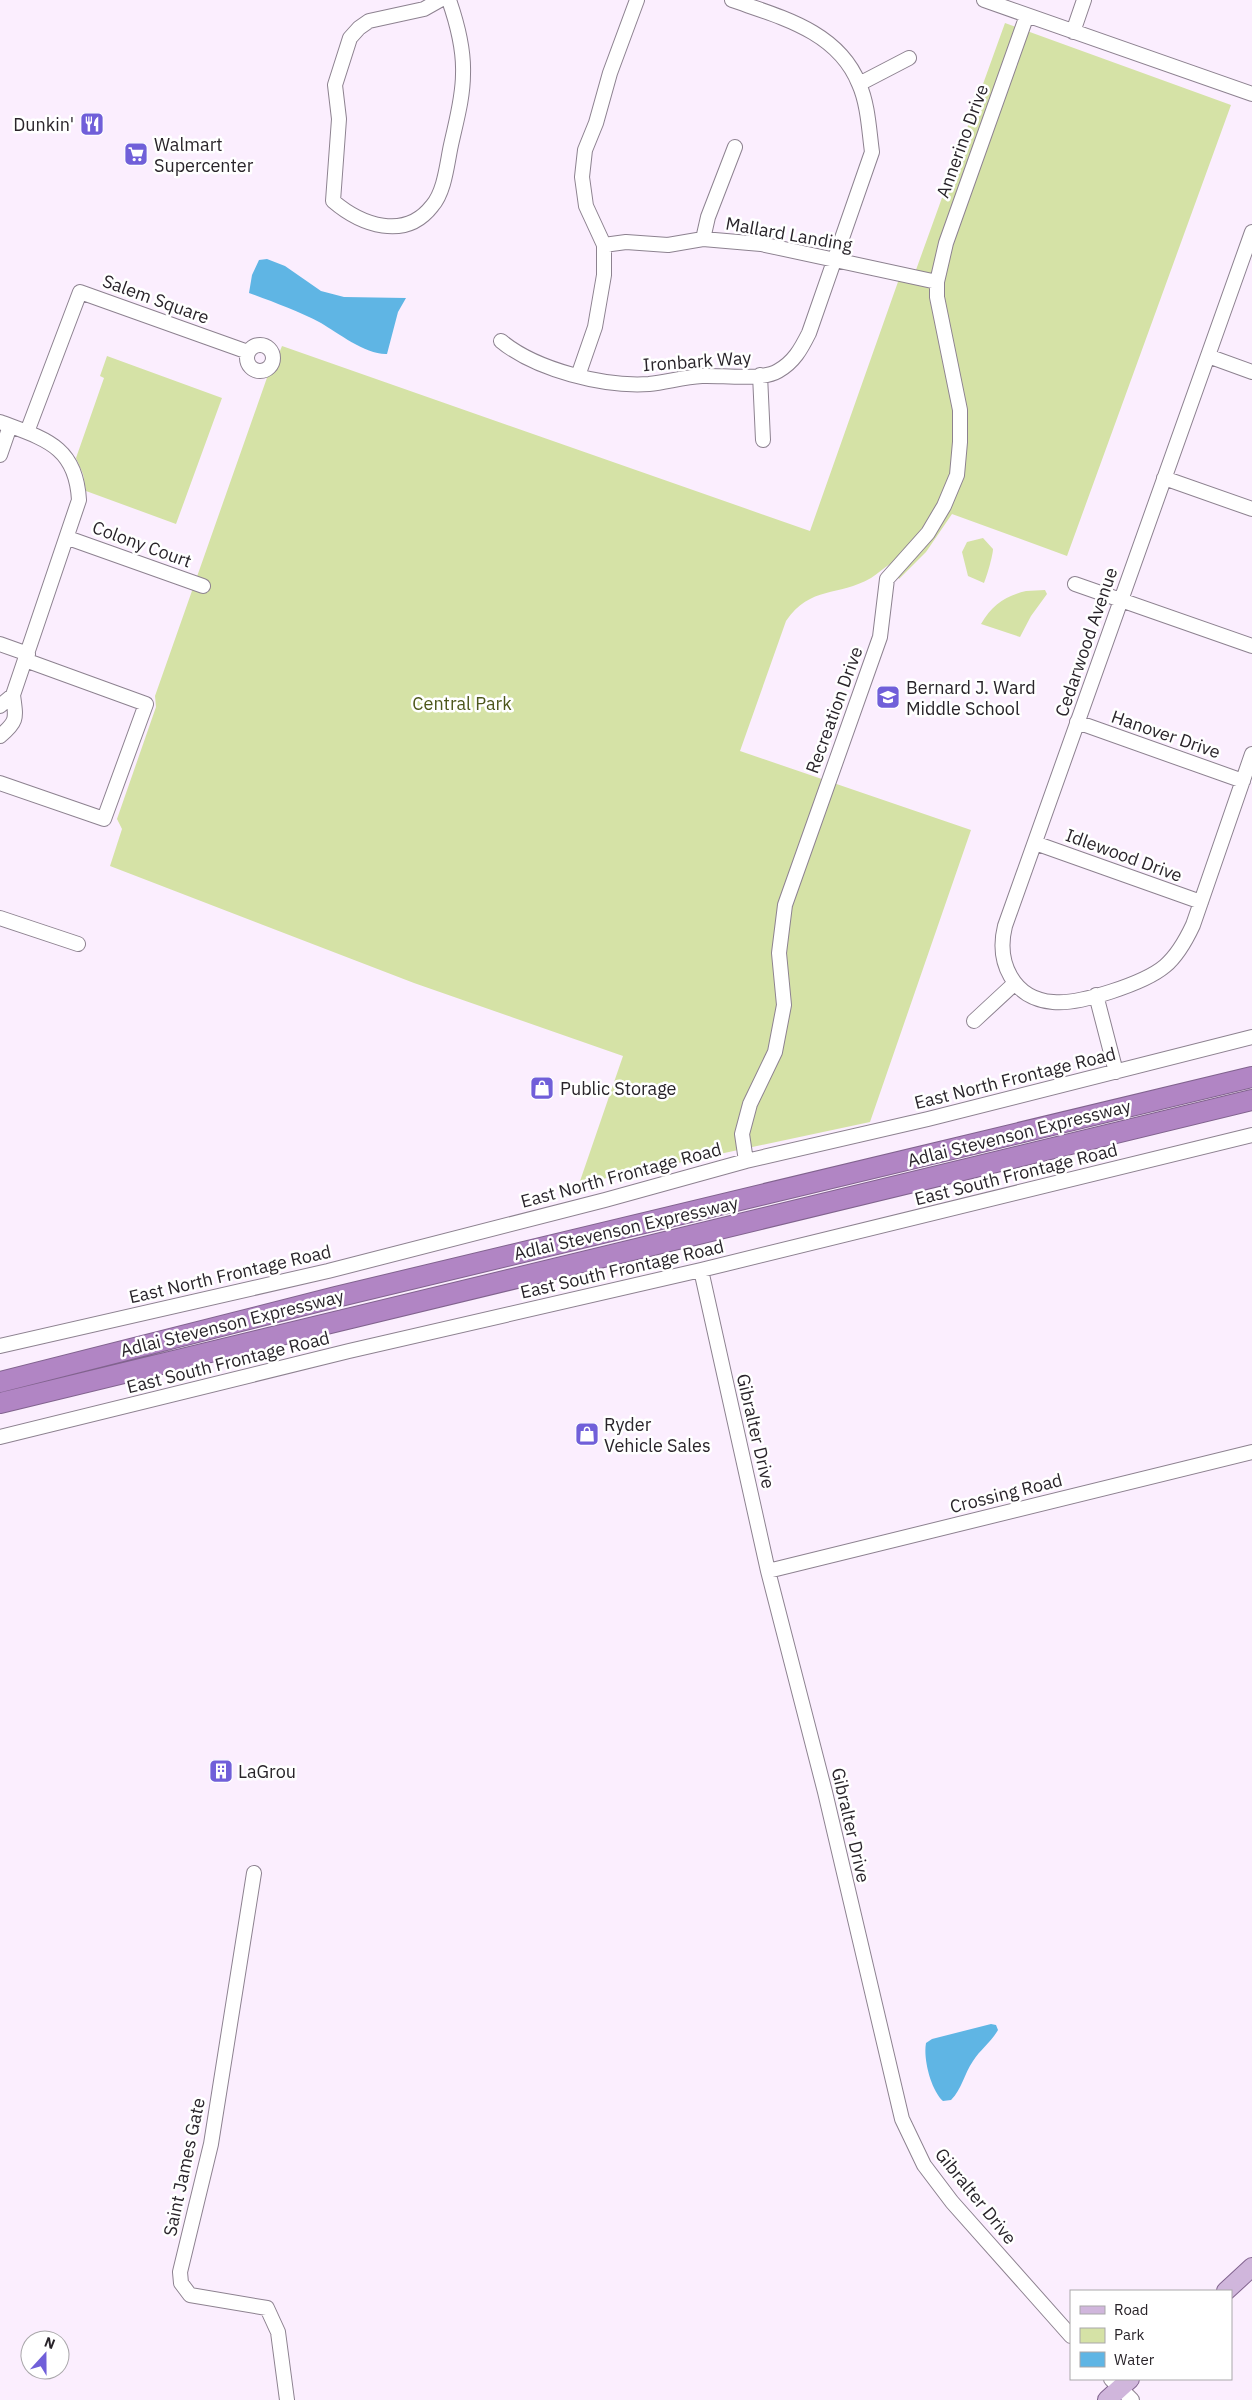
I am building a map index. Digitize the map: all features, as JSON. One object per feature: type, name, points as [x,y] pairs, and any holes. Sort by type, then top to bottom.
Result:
[{"type":"highway","name":"Adlai Stevenson Expressway","points":[[0,1382],[336,1297],[1252,1077]]},
{"type":"highway","name":"Adlai Stevenson Expressway","points":[[0,1403],[1252,1100]]},
{"type":"highway","points":[[0,1368],[67,1352],[199,1333]]},
{"type":"main road","points":[[1227,2290],[1252,2267]]},
{"type":"main road","points":[[1107,2400],[1123,2386]]},
{"type":"street","points":[[440,0],[424,9],[380,18],[364,24],[348,43],[335,85],[338,119],[333,201],[347,213],[384,228],[411,225],[433,206],[441,187],[461,99],[464,74],[456,20],[449,0]]},
{"type":"street","points":[[578,376],[594,327],[604,274],[604,245],[586,206],[582,177],[584,150],[596,123],[610,73],[637,0]]},
{"type":"street","points":[[732,0],[800,24],[837,48],[859,84],[909,58]]},
{"type":"street","points":[[984,0],[1252,94]]},
{"type":"street","points":[[1073,32],[1084,0]]},
{"type":"street","name":"Annerino Drive","points":[[937,282],[946,243],[1027,15]]},
{"type":"street","name":"Ironbark Way","points":[[501,341],[524,357],[578,376],[613,383],[649,384],[700,376],[760,375],[777,372],[797,356],[809,333],[872,152],[859,84]]},
{"type":"street","points":[[703,239],[708,216],[735,147]]},
{"type":"street","name":"Cedarwood Avenue","points":[[1015,983],[1004,965],[1002,940],[1120,599],[1252,234]]},
{"type":"street","name":"Mallard Landing","points":[[604,245],[626,242],[668,245],[703,239],[761,244],[937,282]]},
{"type":"street","name":"Recreation Drive","points":[[746,1161],[742,1134],[750,1104],[769,1070],[775,1052],[784,1005],[778,952],[785,905],[830,773],[880,637],[887,579],[928,533],[944,506],[957,474],[960,410],[937,297],[937,282]]},
{"type":"street","name":"Salem Square","points":[[27,432],[80,292],[248,352]]},
{"type":"street","points":[[1208,356],[1252,372]]},
{"type":"street","points":[[760,375],[763,440]]},
{"type":"street","points":[[0,455],[5,424],[27,432],[57,447],[64,454],[77,477],[79,500],[68,538],[13,695],[15,719],[12,726],[0,736]]},
{"type":"street","points":[[1164,478],[1252,510]]},
{"type":"street","name":"Colony Court","points":[[68,538],[203,586]]},
{"type":"street","points":[[1075,584],[1252,646]]},
{"type":"street","points":[[0,644],[26,657],[146,704],[104,819],[0,783]]},
{"type":"street","points":[[0,706],[13,695]]},
{"type":"street","name":"Hanover Drive","points":[[1077,722],[1242,781]]},
{"type":"street","points":[[974,1021],[1015,983],[1027,993],[1054,1002],[1096,995],[1140,982],[1164,967],[1185,942],[1201,902],[1252,754]]},
{"type":"street","name":"Idlewood Drive","points":[[1035,843],[1201,902]]},
{"type":"street","points":[[0,918],[78,944]]},
{"type":"street","points":[[1096,995],[1116,1072]]},
{"type":"street","name":"East North Frontage Road","points":[[0,1346],[328,1271],[605,1200],[746,1161],[1116,1072],[1252,1037]]},
{"type":"street","name":"East South Frontage Road","points":[[0,1436],[349,1351],[701,1270],[1252,1135]]},
{"type":"street","name":"Gibralter Drive","points":[[701,1270],[768,1571],[825,1792],[902,2119],[924,2165],[952,2202],[1070,2335]]},
{"type":"street","name":"Crossing Road","points":[[768,1571],[1252,1452]]},
{"type":"street","name":"Saint James Gate","points":[[254,1873],[211,2144],[180,2272],[181,2284],[190,2295],[267,2308],[278,2332],[287,2400]]},
{"type":"green space","name":"Central Park","points":[[1005,23],[1231,105],[1067,556],[952,514],[926,552],[899,579],[890,564],[859,584],[826,593],[805,602],[786,621],[740,751],[971,830],[870,1122],[579,1184],[623,1056],[414,983],[110,866],[122,829],[117,819],[156,707],[155,696],[269,372],[273,369],[282,346],[810,531],[899,279],[912,281]]},
{"type":"green space","points":[[107,356],[222,398],[176,524],[86,491],[83,474],[76,458],[104,378],[100,376]]},
{"type":"green space","points":[[983,538],[993,549],[984,583],[968,576],[962,552],[967,542]]},
{"type":"green space","points":[[1045,590],[1047,594],[1031,616],[1020,637],[981,624],[1000,602],[1026,591]]},
{"type":"water","points":[[267,259],[285,266],[321,291],[344,297],[406,298],[398,312],[387,354],[370,351],[321,323],[249,293],[252,275],[259,260]]},
{"type":"water","points":[[991,2024],[996,2025],[998,2030],[973,2061],[955,2096],[951,2100],[943,2101],[935,2090],[929,2074],[925,2050],[926,2043],[932,2039]]},
{"type":"place","name":"Dunkin'","points":[[92,124]]},
{"type":"place","name":"Walmart Supercenter","points":[[136,154]]},
{"type":"place","name":"Bernard J. Ward Middle School","points":[[888,697]]},
{"type":"place","name":"Public Storage","points":[[542,1088]]},
{"type":"place","name":"Ryder Vehicle Sales","points":[[587,1434]]},
{"type":"place","name":"LaGrou","points":[[221,1771]]}]
